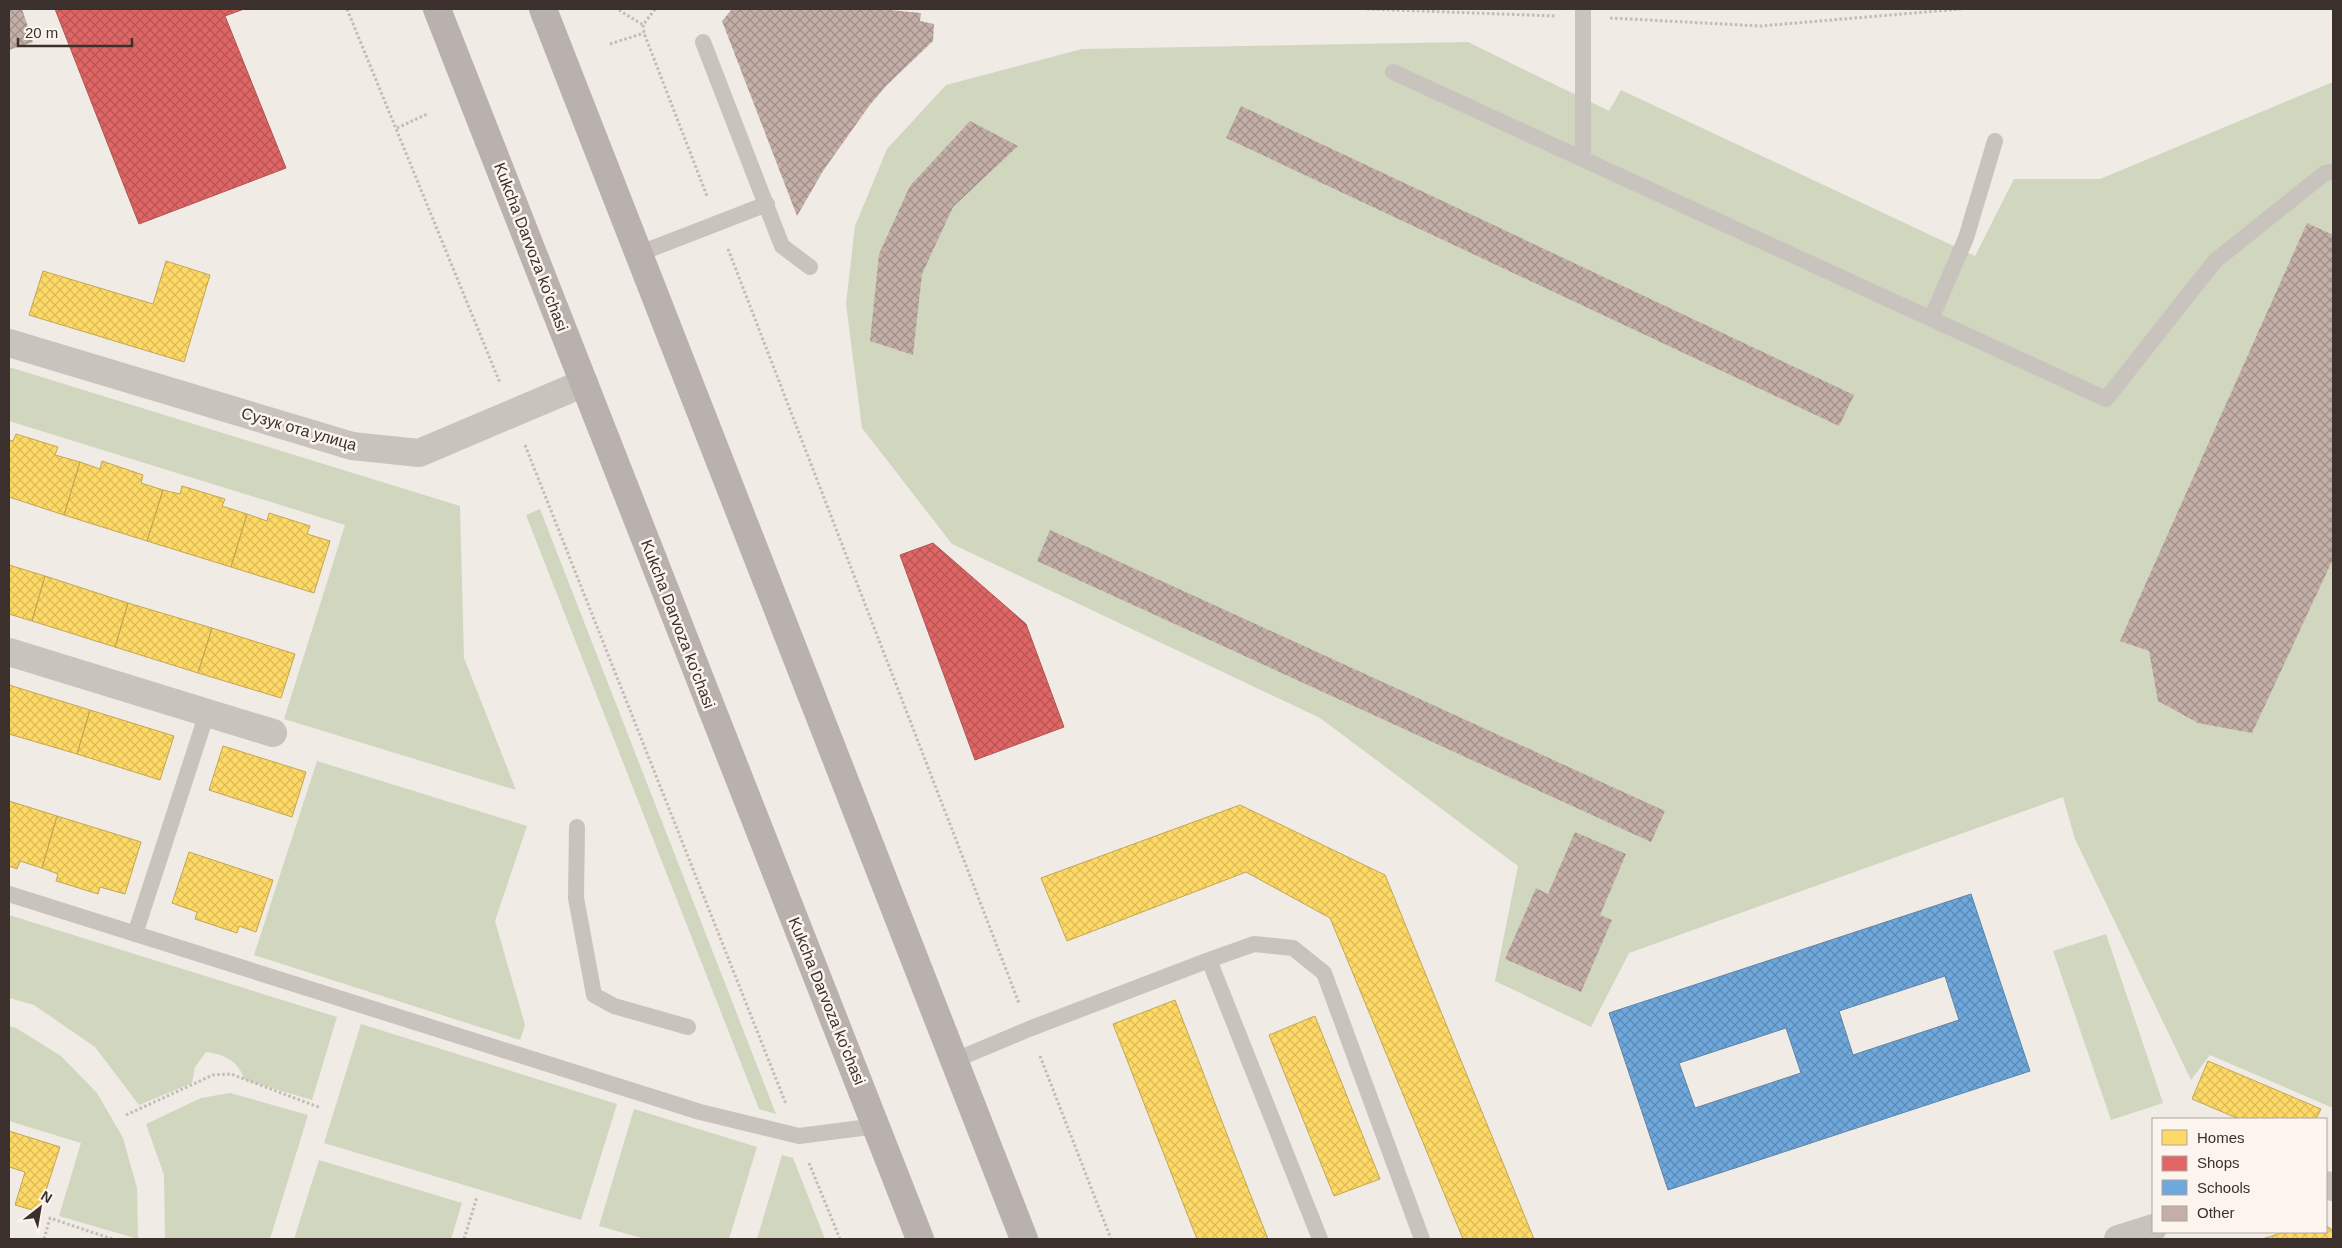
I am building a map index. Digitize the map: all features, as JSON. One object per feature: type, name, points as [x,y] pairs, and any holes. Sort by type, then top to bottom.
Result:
[{"type":"main road","name":"Kukcha Darvoza ko'chasi","points":[[437,9],[920,1239]]},
{"type":"main road","points":[[543,9],[1024,1239]]},
{"type":"main road","points":[[564,9],[564,62]]},
{"type":"street","name":"Сузук ота улица","points":[[9,343],[352,446],[420,453],[584,382]]},
{"type":"street","points":[[9,652],[273,733]]},
{"type":"street","points":[[2118,1239],[2152,1228]]},
{"type":"lane","points":[[1583,13],[1583,159]]},
{"type":"lane","points":[[703,42],[782,246],[810,267]]},
{"type":"lane","points":[[1393,72],[2106,399],[2215,261],[2325,173],[2333,172]]},
{"type":"lane","points":[[1931,319],[1966,238],[1995,141]]},
{"type":"lane","points":[[638,254],[767,204]]},
{"type":"lane","points":[[135,934],[207,713]]},
{"type":"lane","points":[[577,828],[576,898],[594,994],[614,1006],[688,1027]]},
{"type":"lane","points":[[9,894],[691,1109],[799,1136],[876,1126]]},
{"type":"lane","points":[[953,1061],[1029,1029],[1254,944],[1293,948],[1324,974],[1422,1239]]},
{"type":"lane","points":[[1209,960],[1320,1239]]},
{"type":"path","points":[[347,9],[512,412],[840,1239]]},
{"type":"path","points":[[655,9],[643,26],[644,33],[1111,1239]]},
{"type":"path","points":[[1367,9],[1583,13],[1761,26],[1961,9]]},
{"type":"path","points":[[619,10],[643,26]]},
{"type":"path","points":[[610,44],[644,33]]},
{"type":"path","points":[[397,128],[427,114]]},
{"type":"path","points":[[126,1116],[213,1075],[231,1074],[321,1108]]},
{"type":"path","points":[[464,1239],[477,1197]]},
{"type":"path","points":[[44,1239],[50,1218],[112,1239]]},
{"type":"green space","points":[[1468,42],[1609,111],[1621,90],[1975,256],[2014,179],[2100,179],[2333,82],[2333,1108],[2210,1055],[2191,1080],[2075,839],[2063,797],[1629,953],[1591,1027],[1495,981],[1518,866],[1320,718],[952,544],[862,428],[846,304],[855,226],[887,149],[946,85],[1082,49]]},
{"type":"green space","points":[[9,367],[460,506],[464,658],[516,790],[284,719],[345,525],[9,421]]},
{"type":"green space","points":[[540,509],[776,1114],[759,1109],[526,515]]},
{"type":"green space","points":[[317,761],[527,826],[495,921],[525,1025],[520,1040],[254,955]]},
{"type":"green space","points":[[9,915],[337,1017],[312,1100],[245,1080],[242,1073],[230,1060],[206,1052],[195,1067],[192,1083],[139,1105],[95,1047],[34,1005],[9,998]]},
{"type":"green space","points":[[2106,934],[2163,1103],[2111,1120],[2053,951]]},
{"type":"green space","points":[[361,1024],[617,1104],[581,1220],[324,1143]]},
{"type":"green space","points":[[9,1026],[16,1028],[61,1056],[97,1093],[123,1138],[137,1188],[138,1239],[59,1216],[81,1143],[9,1121]]},
{"type":"green space","points":[[230,1093],[308,1115],[270,1239],[165,1239],[164,1175],[146,1124],[201,1098]]},
{"type":"green space","points":[[634,1109],[757,1147],[729,1239],[645,1239],[599,1226]]},
{"type":"green space","points":[[782,1155],[793,1158],[825,1239],[757,1239]]},
{"type":"green space","points":[[319,1160],[462,1203],[451,1239],[294,1239]]},
{"type":"building: Homes","points":[[166,261],[210,275],[184,362],[29,315],[43,271],[153,304]]},
{"type":"building: Homes","points":[[16,434],[58,447],[55,455],[80,462],[64,515],[9,497],[9,440],[13,441]]},
{"type":"building: Homes","points":[[102,461],[143,475],[141,483],[163,490],[147,541],[64,515],[80,462],[100,469]]},
{"type":"building: Homes","points":[[182,486],[225,499],[222,506],[247,514],[231,567],[147,541],[163,490],[180,494]]},
{"type":"building: Homes","points":[[269,513],[310,526],[307,534],[330,541],[314,593],[231,567],[247,514],[267,521]]},
{"type":"building: Homes","points":[[9,565],[45,576],[32,621],[9,614]]},
{"type":"building: Homes","points":[[45,576],[128,603],[115,647],[32,621]]},
{"type":"building: Homes","points":[[128,603],[212,628],[198,673],[115,647]]},
{"type":"building: Homes","points":[[212,628],[295,654],[281,698],[198,673]]},
{"type":"building: Homes","points":[[9,685],[90,710],[77,754],[9,734]]},
{"type":"building: Homes","points":[[90,710],[174,736],[160,780],[77,754]]},
{"type":"building: Homes","points":[[223,746],[306,772],[292,817],[209,790]]},
{"type":"building: Homes","points":[[9,801],[57,816],[42,868],[20,861],[17,869],[9,866]]},
{"type":"building: Homes","points":[[1240,805],[1385,875],[1534,1239],[1463,1239],[1330,918],[1246,872],[1067,941],[1041,878]]},
{"type":"building: Homes","points":[[57,816],[141,842],[125,894],[100,887],[98,894],[56,881],[58,874],[42,868]]},
{"type":"building: Homes","points":[[189,852],[273,880],[256,932],[239,926],[237,933],[195,919],[197,912],[172,903]]},
{"type":"building: Homes","points":[[1175,1000],[1268,1239],[1197,1239],[1113,1024]]},
{"type":"building: Homes","points":[[1315,1016],[1380,1179],[1334,1196],[1269,1035]]},
{"type":"building: Homes","points":[[2208,1061],[2321,1109],[2316,1118],[2237,1118],[2192,1099]]},
{"type":"building: Homes","points":[[9,1131],[60,1147],[39,1212],[15,1205],[25,1172],[9,1167]]},
{"type":"building: Homes","points":[[2327,1227],[2333,1230],[2333,1239],[2262,1239],[2282,1233],[2327,1233]]},
{"type":"building: Shops","points":[[55,9],[244,9],[225,16],[286,168],[139,224]]},
{"type":"building: Shops","points":[[933,543],[1026,624],[1064,727],[975,760],[900,555]]},
{"type":"building: Schools","points":[[1971,894],[2030,1071],[1668,1190],[1609,1013]],"holes":[[[1945,976],[1959,1020],[1853,1055],[1839,1011]],[[1786,1028],[1801,1073],[1695,1108],[1679,1063]]]},
{"type":"building: Other","points":[[9,9],[22,9],[33,42],[9,50]]},
{"type":"building: Other","points":[[732,9],[880,9],[921,13],[920,21],[934,24],[933,41],[886,86],[869,106],[823,171],[797,216],[722,21]]},
{"type":"building: Other","points":[[1241,106],[1854,395],[1839,426],[1226,138]]},
{"type":"building: Other","points":[[970,121],[1018,146],[953,207],[922,274],[913,355],[870,341],[879,254],[910,186]]},
{"type":"building: Other","points":[[2307,223],[2333,235],[2333,559],[2252,733],[2198,723],[2158,701],[2149,651],[2120,641]]},
{"type":"building: Other","points":[[1050,530],[1665,811],[1651,842],[1037,561]]},
{"type":"building: Other","points":[[1575,832],[1626,854],[1600,915],[1612,920],[1581,992],[1505,959],[1536,888],[1548,894]]}]
